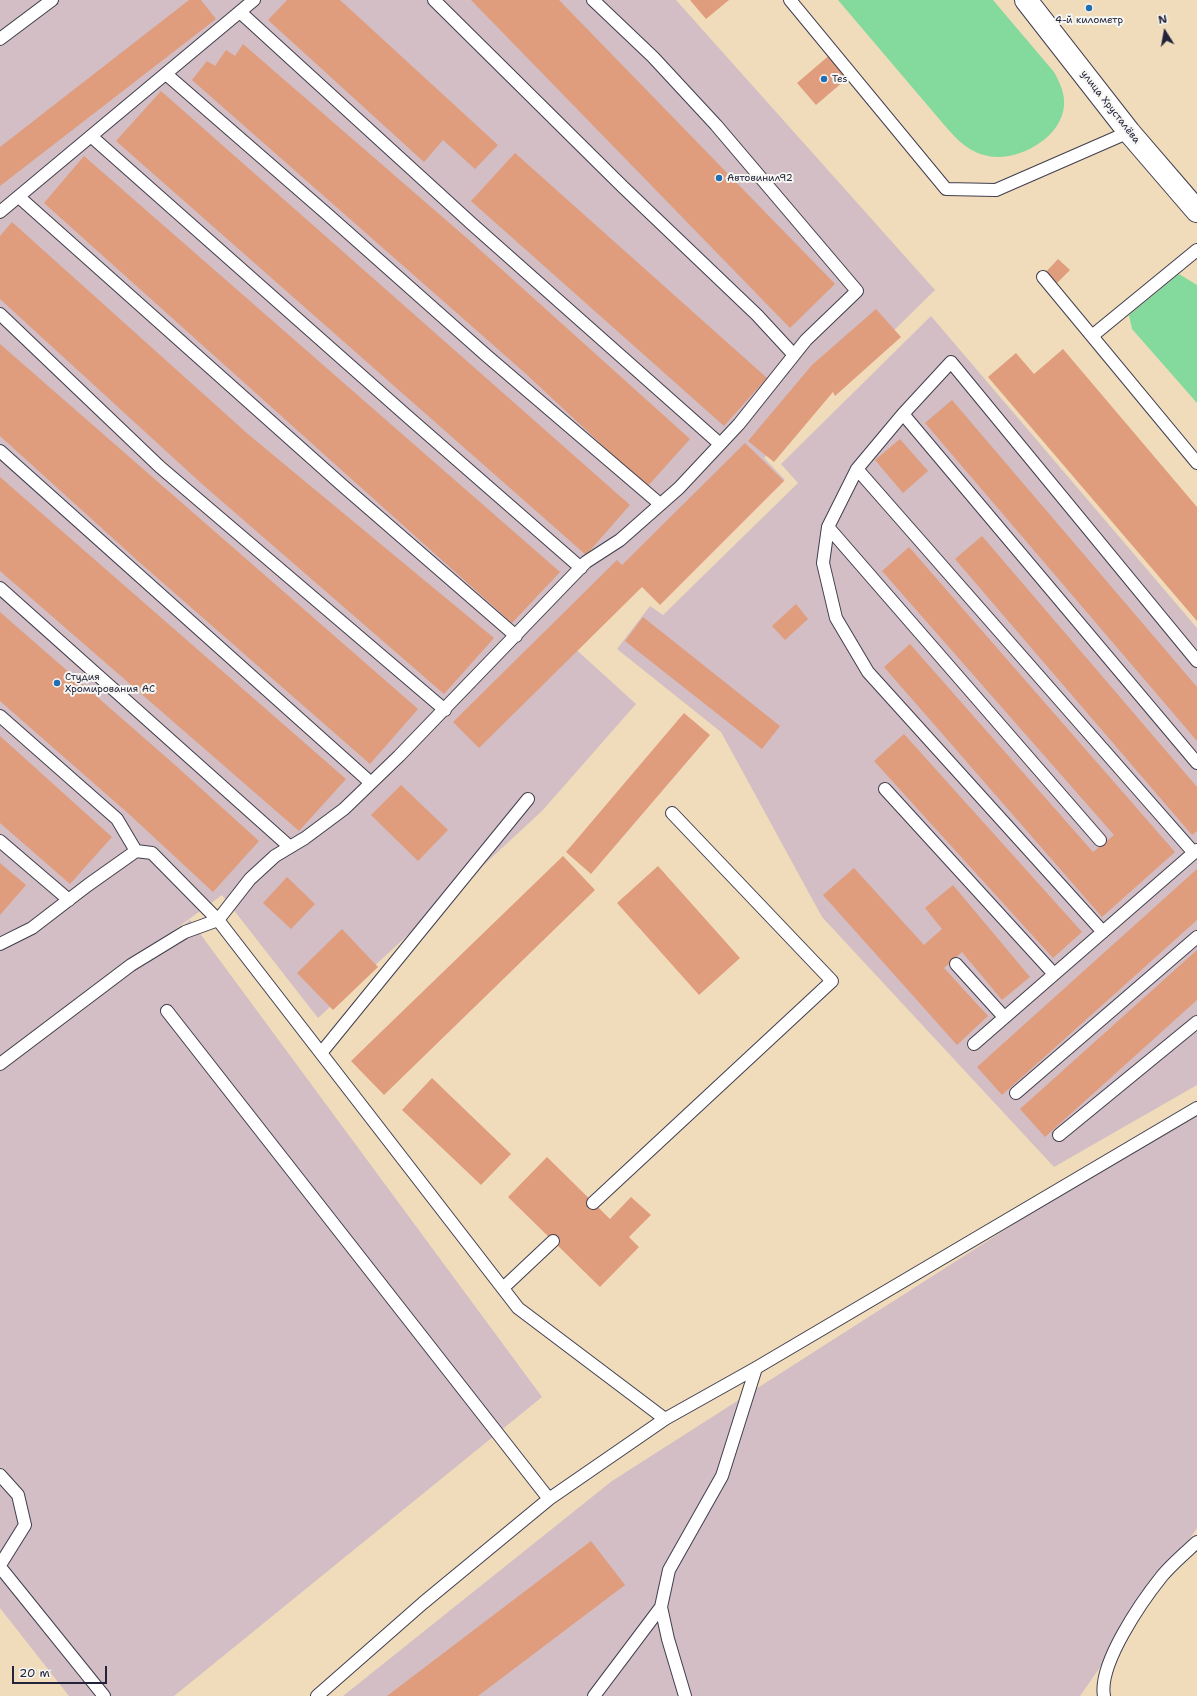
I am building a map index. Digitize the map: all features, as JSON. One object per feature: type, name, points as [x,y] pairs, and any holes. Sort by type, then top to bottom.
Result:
[{"type":"main road","name":"улица Хрусталёва","points":[[1026,0],[1129,132],[1197,211]]},
{"type":"lane","points":[[0,39],[52,0]]},
{"type":"lane","points":[[0,212],[92,137],[254,0]]},
{"type":"lane","points":[[434,0],[623,187],[757,315],[794,355]]},
{"type":"lane","points":[[0,1064],[131,964],[185,932],[218,920],[250,879],[275,856],[305,838],[344,809],[444,710],[586,562],[620,540],[679,488],[739,424],[794,355],[826,319],[857,291],[716,125],[653,57],[594,0]]},
{"type":"lane","points":[[790,0],[946,188],[996,190],[1129,132]]},
{"type":"lane","points":[[240,12],[472,224],[720,444]]},
{"type":"lane","points":[[166,74],[333,219],[487,356],[660,504]]},
{"type":"lane","points":[[92,137],[581,568]]},
{"type":"lane","points":[[19,197],[330,474],[516,636]]},
{"type":"lane","points":[[1092,336],[1197,250]]},
{"type":"lane","points":[[1043,277],[1197,463]]},
{"type":"lane","points":[[0,314],[160,467],[444,710]]},
{"type":"lane","points":[[1103,932],[868,672],[836,618],[823,563],[828,527],[857,469],[903,414],[951,362],[1197,661]]},
{"type":"lane","points":[[903,414],[1197,763]]},
{"type":"lane","points":[[0,451],[371,783]]},
{"type":"lane","points":[[857,469],[1196,852],[974,1044]]},
{"type":"lane","points":[[828,527],[1100,840]]},
{"type":"lane","points":[[0,588],[290,847]]},
{"type":"lane","points":[[0,716],[117,819],[136,851]]},
{"type":"lane","points":[[884,789],[1054,974]]},
{"type":"lane","points":[[321,1053],[528,799]]},
{"type":"lane","points":[[593,1203],[832,981],[672,813]]},
{"type":"lane","points":[[0,841],[69,900]]},
{"type":"lane","points":[[0,944],[32,928],[136,851],[152,852],[218,920],[518,1308],[665,1419]]},
{"type":"lane","points":[[1016,1093],[1197,937]]},
{"type":"lane","points":[[956,964],[1004,1017]]},
{"type":"lane","points":[[167,1011],[549,1499]]},
{"type":"lane","points":[[1059,1135],[1197,1022]]},
{"type":"lane","points":[[317,1696],[423,1603],[549,1499],[665,1419],[756,1368],[1197,1108]]},
{"type":"lane","points":[[503,1288],[553,1241]]},
{"type":"lane","points":[[685,1696],[668,1639],[661,1607],[669,1570],[722,1476],[756,1368]]},
{"type":"lane","points":[[0,1475],[18,1495],[24,1525],[0,1566],[104,1696]]},
{"type":"lane","points":[[1104,1696],[1104,1677],[1117,1644],[1162,1576],[1197,1542]]},
{"type":"lane","points":[[594,1696],[661,1607]]},
{"type":"shaded area","points":[[0,0],[676,0],[935,290],[764,458],[785,480],[661,597],[640,574],[571,645],[636,704],[542,811],[318,1018],[222,895],[0,1058]]},
{"type":"shaded area","points":[[931,316],[1197,628],[1197,1085],[1054,1167],[822,917],[721,732],[617,649],[650,606],[663,615],[798,483],[781,464]]},
{"type":"shaded area","points":[[190,920],[542,1397],[174,1696],[69,1696],[0,1608],[0,1067]]},
{"type":"shaded area","points":[[1197,1107],[1197,1528],[1080,1696],[343,1696],[612,1481]]},
{"type":"green space","points":[[838,0],[993,0],[1054,72],[1064,97],[1064,106],[1061,118],[1045,139],[1034,147],[1022,152],[1009,156],[996,157],[977,153],[959,141],[949,131]]},
{"type":"green space","points":[[1179,274],[1197,285],[1197,403],[1132,329],[1129,315]]},
{"type":"building","points":[[189,0],[201,0],[216,19],[0,186],[0,147]]},
{"type":"building","points":[[287,0],[340,0],[498,145],[475,169],[443,140],[424,162],[268,20]]},
{"type":"building","points":[[471,0],[559,0],[835,284],[790,328]]},
{"type":"building","points":[[690,0],[729,0],[706,19]]},
{"type":"building","points":[[243,44],[469,240],[690,439],[647,487],[525,373],[192,80],[207,61],[215,66],[226,50],[235,56]]},
{"type":"building","name":"Tes","points":[[832,53],[851,75],[816,105],[797,83]]},
{"type":"building","points":[[161,91],[630,505],[586,555],[116,141]]},
{"type":"building","points":[[515,153],[767,378],[724,426],[471,201]]},
{"type":"building","points":[[84,156],[560,572],[512,623],[44,203]]},
{"type":"building","points":[[12,222],[249,435],[494,638],[444,694],[202,484],[0,299],[0,236]]},
{"type":"building","points":[[1058,259],[1070,270],[1055,285],[1044,274]]},
{"type":"building","points":[[876,309],[901,337],[835,396],[833,392],[774,462],[748,441],[812,365]]},
{"type":"building","points":[[0,344],[418,709],[370,764],[138,561],[0,436]]},
{"type":"building","points":[[1063,349],[1197,507],[1197,621],[988,377],[1016,353],[1034,374]]},
{"type":"building","points":[[952,400],[1197,687],[1197,741],[925,423]]},
{"type":"building","points":[[900,439],[928,471],[903,493],[875,460]]},
{"type":"building","points":[[745,443],[784,481],[660,605],[642,587],[479,748],[453,722],[617,560],[622,565]]},
{"type":"building","points":[[0,477],[346,779],[299,831],[0,571]]},
{"type":"building","points":[[982,536],[1197,787],[1197,831],[1192,835],[955,559]]},
{"type":"building","points":[[909,547],[1175,852],[1102,917],[884,667],[910,644],[1093,852],[1114,835],[882,571]]},
{"type":"building","points":[[796,604],[808,619],[785,640],[772,626]]},
{"type":"building","points":[[0,612],[175,765],[259,841],[213,892],[130,815],[0,701]]},
{"type":"building","points":[[643,617],[780,726],[762,749],[625,641]]},
{"type":"building","points":[[684,713],[710,735],[591,874],[566,852]]},
{"type":"building","points":[[904,734],[1082,932],[1053,958],[874,761]]},
{"type":"building","points":[[0,736],[112,837],[70,884],[0,823]]},
{"type":"building","points":[[401,785],[448,830],[418,861],[371,815]]},
{"type":"building","points":[[563,856],[595,890],[384,1095],[351,1061]]},
{"type":"building","points":[[0,863],[26,885],[0,915]]},
{"type":"building","points":[[658,866],[740,958],[699,995],[617,903]]},
{"type":"building","points":[[854,868],[924,945],[942,929],[925,908],[953,885],[1030,977],[1002,1000],[962,952],[944,968],[988,1016],[957,1045],[823,895]]},
{"type":"building","points":[[1197,869],[1197,920],[1002,1095],[977,1067]]},
{"type":"building","points":[[287,877],[315,904],[291,929],[263,903]]},
{"type":"building","points":[[342,929],[378,967],[333,1010],[297,973]]},
{"type":"building","points":[[1197,950],[1197,1000],[1045,1137],[1020,1109]]},
{"type":"building","points":[[432,1078],[511,1154],[481,1185],[402,1110]]},
{"type":"building","points":[[547,1157],[610,1219],[631,1197],[651,1215],[629,1237],[639,1247],[600,1287],[508,1197]]},
{"type":"building","points":[[591,1541],[625,1585],[478,1696],[387,1696]]},
{"type":"place","name":"4-й километр","points":[[1089,8]]},
{"type":"place","name":"Tes","points":[[824,79]]},
{"type":"place","name":"Автовинил92","points":[[719,178]]},
{"type":"place","name":"Студия Хромирования АС","points":[[57,683]]}]
